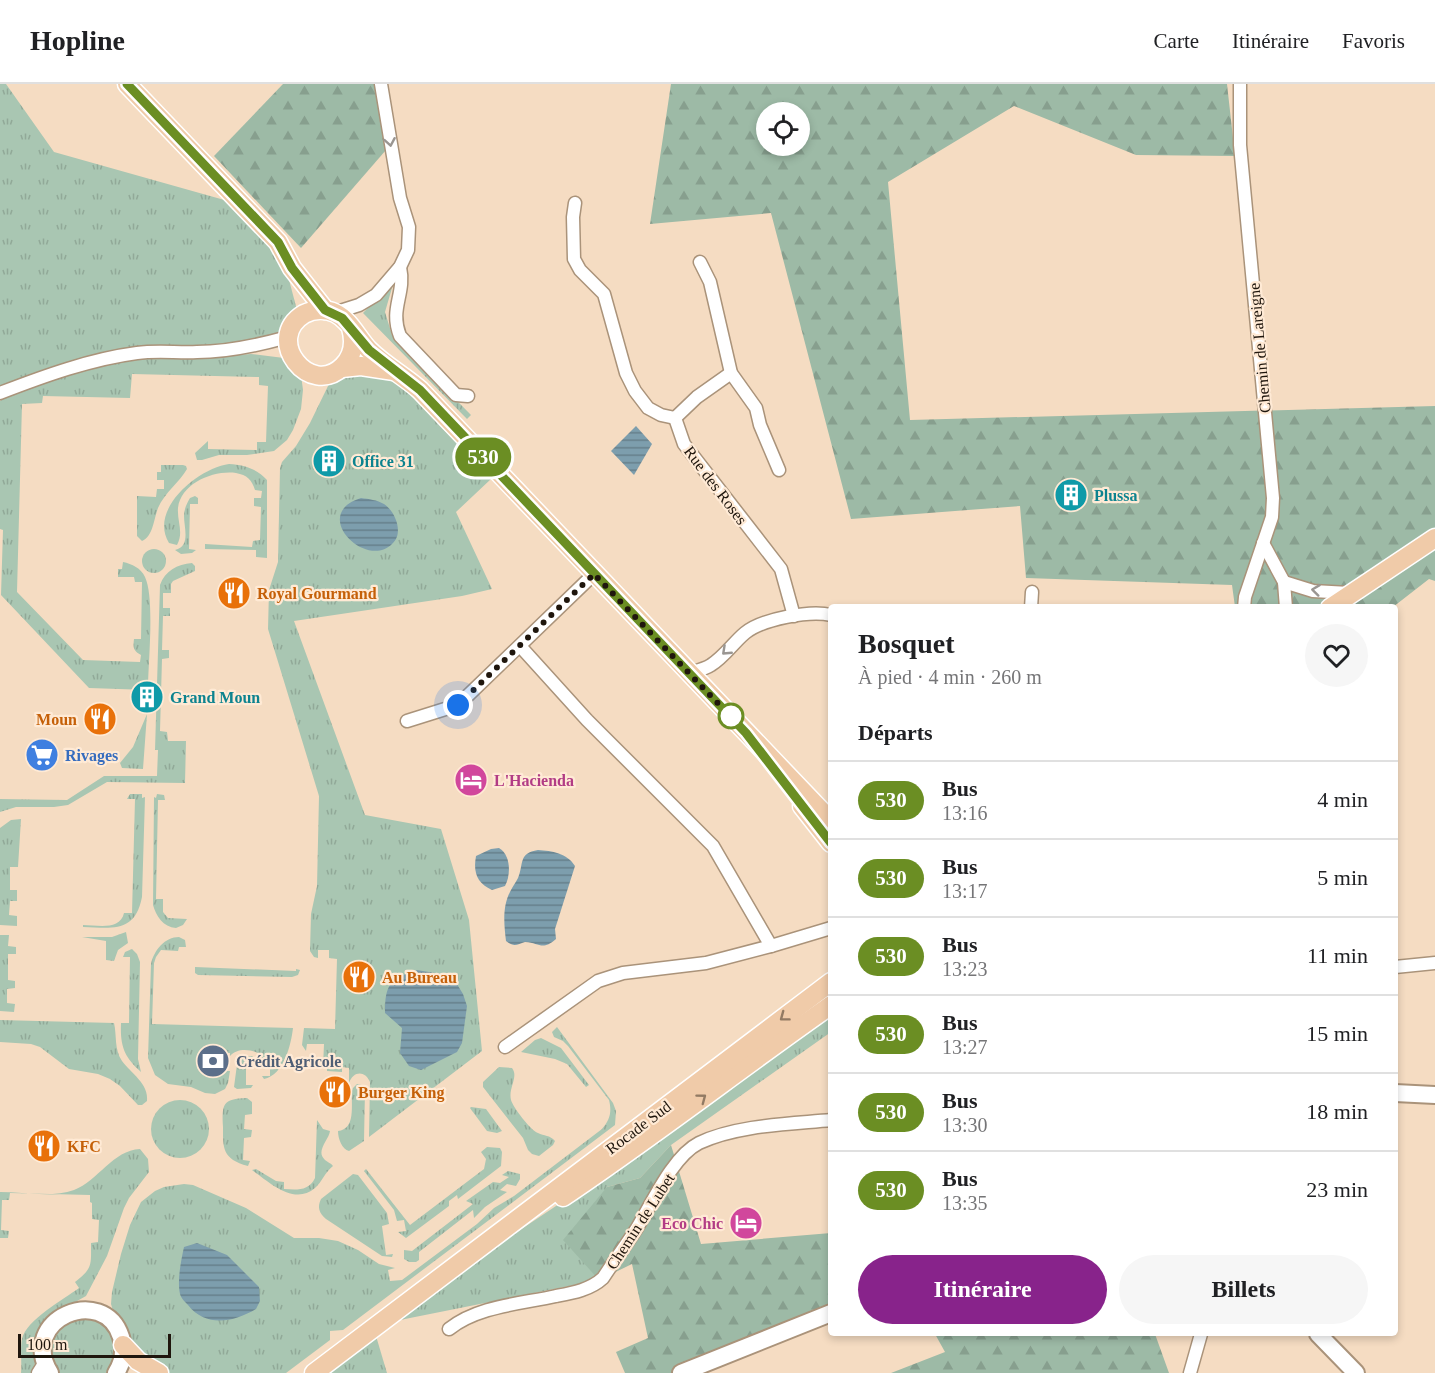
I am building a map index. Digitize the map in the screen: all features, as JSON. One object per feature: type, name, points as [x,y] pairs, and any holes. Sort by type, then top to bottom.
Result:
[{"type":"main road","points":[[127,84],[278,242],[292,268],[329,311],[342,318],[369,350],[420,390],[828,818]]},
{"type":"main road","points":[[292,268],[299,301],[297,320],[289,345],[294,362],[309,373],[325,375],[342,368],[361,366],[395,371]]},
{"type":"main road","points":[[297,320],[310,312],[329,311]]},
{"type":"main road","points":[[342,368],[353,350],[354,339],[351,328]]},
{"type":"main road","points":[[1335,604],[1435,538]]},
{"type":"main road","points":[[746,733],[828,839]]},
{"type":"main road","name":"Rocade Sud","points":[[314,1373],[828,984]]},
{"type":"main road","name":"Rocade Sud","points":[[446,1274],[607,1167],[828,1007]]},
{"type":"main road","points":[[123,1345],[138,1360],[159,1373]]},
{"type":"main road","points":[[300,1373],[331,1353],[350,1346]]},
{"type":"street","points":[[329,311],[359,305],[376,295],[400,267],[408,250],[410,227],[400,198],[381,84]]},
{"type":"street","name":"Chemin de Lareigne","points":[[1240,84],[1240,145],[1274,498],[1272,517],[1244,604]]},
{"type":"street","points":[[575,203],[574,259],[580,270],[604,294],[626,373],[635,392],[648,408],[661,416],[675,418],[697,397],[731,373]]},
{"type":"street","points":[[700,262],[710,282],[731,373],[756,408],[760,425],[779,470]]},
{"type":"street","points":[[400,267],[403,280],[395,311],[396,327],[400,336],[456,395],[468,396]]},
{"type":"street","points":[[0,393],[73,367],[136,353],[198,352],[289,345]]},
{"type":"street","name":"Rue des Roses","points":[[675,418],[684,444],[781,569],[794,616]]},
{"type":"street","points":[[1263,543],[1284,582],[1286,604]]},
{"type":"street","points":[[407,721],[458,705],[594,574]]},
{"type":"street","points":[[1284,582],[1312,591],[1349,593]]},
{"type":"street","points":[[1031,604],[1032,592]]},
{"type":"street","points":[[689,673],[711,665],[748,631],[760,625],[794,616],[816,613],[828,615]]},
{"type":"street","points":[[520,646],[587,720],[713,846],[771,946]]},
{"type":"street","points":[[505,1047],[598,981],[622,973],[706,963],[828,929]]},
{"type":"street","points":[[1398,968],[1435,963]]},
{"type":"street","points":[[1398,1093],[1435,1095]]},
{"type":"street","name":"Chemin de Lubet","points":[[449,1329],[473,1314],[576,1292],[598,1283],[629,1240],[671,1172],[683,1156],[698,1144],[723,1135],[748,1130],[828,1120]]},
{"type":"street","points":[[44,1369],[44,1342],[47,1332],[60,1317],[69,1312],[92,1311],[103,1315],[120,1333],[123,1357],[118,1371]]},
{"type":"street","points":[[681,1373],[828,1314]]},
{"type":"street","points":[[1190,1373],[1200,1336]]},
{"type":"street","points":[[1320,1336],[1356,1373]]},
{"type":"green space","points":[[0,84],[6,84],[54,152],[235,203],[264,234],[288,276],[297,310],[282,332],[224,345],[185,347],[151,345],[126,349],[0,387]]},
{"type":"green space","points":[[283,84],[374,84],[386,150],[301,248],[214,156]]},
{"type":"green space","points":[[671,84],[1227,84],[1235,156],[1136,155],[1014,106],[888,182],[910,420],[1435,406],[1435,581],[1429,579],[1397,604],[1235,604],[1232,585],[1026,578],[1020,506],[851,519],[771,213],[650,224]]},
{"type":"green space","points":[[394,281],[385,312],[392,335],[471,415],[467,419],[363,313]]},
{"type":"green space","points":[[251,354],[284,358],[301,375],[303,390],[301,409],[287,440],[274,451],[247,455],[219,455],[202,460],[197,460],[195,453],[208,441],[208,449],[257,450],[257,442],[266,442],[268,386],[259,385],[259,377],[132,374],[130,398],[43,396],[42,403],[22,404],[17,592],[83,660],[140,662],[141,655],[135,650],[134,639],[141,639],[142,582],[135,582],[134,577],[118,577],[118,569],[122,569],[123,562],[141,571],[148,587],[150,615],[148,690],[89,688],[1,595],[3,530],[0,529],[0,401],[4,396],[41,383],[91,368],[138,358],[196,358]]},
{"type":"green space","points":[[356,370],[396,380],[491,479],[456,512],[492,589],[462,596],[294,621],[365,815],[441,829],[469,920],[482,1051],[369,1137],[370,1082],[368,1078],[362,1074],[356,1074],[349,1083],[349,1068],[342,1067],[342,1072],[327,1071],[327,1067],[323,1067],[324,1044],[307,1044],[306,1051],[302,1045],[304,1028],[335,1029],[337,959],[329,958],[329,950],[318,950],[318,958],[314,957],[310,951],[311,914],[317,886],[319,796],[268,629],[269,590],[278,562],[282,462],[296,446],[310,423],[328,386]]},
{"type":"green space","points":[[229,464],[250,468],[267,480],[267,558],[256,557],[256,550],[205,549],[205,544],[252,547],[253,541],[260,540],[261,507],[254,506],[254,498],[261,498],[262,491],[255,490],[248,478],[236,473],[209,476],[192,485],[185,492],[178,508],[179,540],[177,545],[169,543],[164,530],[165,517],[180,492],[204,473]]},
{"type":"green space","points":[[161,465],[183,465],[187,469],[161,502],[149,536],[142,541],[137,536],[137,496],[156,497],[157,489],[164,489],[164,480],[157,480],[157,472],[161,472]]},
{"type":"green space","points":[[195,496],[198,498],[198,504],[190,504],[189,549],[196,550],[192,553],[181,554],[175,550],[180,548],[185,541],[185,511],[190,498]]},
{"type":"green space","points":[[154,549],[162,553],[166,561],[162,569],[154,573],[146,569],[142,561],[146,553]]},
{"type":"green space","points":[[192,563],[195,571],[173,581],[171,593],[163,593],[163,608],[170,608],[170,616],[163,616],[162,650],[169,650],[169,658],[162,659],[160,731],[167,732],[168,741],[186,741],[185,783],[107,782],[68,805],[16,807],[0,812],[0,799],[67,800],[104,776],[157,776],[158,750],[155,750],[160,585],[172,569]]},
{"type":"green space","points":[[147,714],[143,769],[122,768],[120,763],[133,747]]},
{"type":"green space","points":[[130,794],[142,794],[142,798],[145,797],[142,897],[139,909],[128,923],[121,926],[83,927],[83,925],[113,925],[122,919],[124,913],[132,913],[135,799],[127,799]]},
{"type":"green space","points":[[157,794],[164,795],[165,800],[158,800],[156,899],[163,899],[163,912],[168,918],[187,919],[183,925],[176,928],[167,926],[161,920],[153,905],[154,797],[156,798]]},
{"type":"green space","points":[[21,819],[18,867],[10,867],[10,890],[17,890],[17,901],[10,901],[9,915],[17,916],[17,926],[0,925],[0,828],[11,820]]},
{"type":"green space","points":[[126,932],[128,943],[118,950],[114,961],[106,960],[106,941],[82,937],[112,937]]},
{"type":"green space","points":[[0,935],[9,935],[8,946],[16,947],[16,954],[8,954],[8,980],[15,981],[15,988],[7,989],[7,1003],[15,1004],[14,1012],[0,1011]]},
{"type":"green space","points":[[179,937],[185,940],[186,947],[179,947],[178,951],[161,950],[154,963],[152,1024],[293,1028],[285,1058],[277,1072],[271,1076],[264,1079],[262,1076],[270,1076],[270,1061],[261,1061],[258,1053],[243,1050],[230,1056],[230,1053],[204,1053],[203,1070],[230,1071],[225,1089],[215,1094],[205,1093],[191,1087],[168,1084],[155,1075],[148,1058],[151,964],[161,945],[169,939]]},
{"type":"green space","points":[[132,949],[140,962],[138,1059],[141,1072],[127,1056],[121,1038],[121,1023],[129,1023],[130,957],[123,957],[125,952]]},
{"type":"green space","points":[[195,967],[300,970],[298,975],[292,977],[198,975],[195,973]]},
{"type":"green space","points":[[828,1015],[828,1034],[671,1145],[640,1178],[607,1187],[599,1280],[395,1321],[514,1234],[640,1150]]},
{"type":"green space","points":[[0,1020],[114,1023],[119,1056],[139,1079],[145,1089],[147,1101],[138,1105],[110,1079],[98,1074],[69,1069],[40,1047],[31,1044],[0,1042]]},
{"type":"green space","points":[[557,1027],[613,1103],[616,1111],[615,1125],[343,1330],[330,1331],[330,1340],[286,1373],[166,1373],[140,1359],[114,1314],[111,1304],[121,1254],[130,1225],[141,1202],[164,1187],[193,1185],[246,1208],[294,1238],[338,1241],[358,1250],[379,1264],[395,1268],[388,1270],[390,1281],[402,1280],[477,1224],[494,1208],[514,1196],[602,1129],[607,1122],[610,1116],[609,1100],[568,1046],[554,1037],[552,1032]]},
{"type":"green space","points":[[541,1038],[561,1048],[589,1085],[586,1087],[567,1064],[555,1059],[521,1052],[535,1040]]},
{"type":"green space","points":[[252,1056],[255,1059],[255,1061],[246,1062],[246,1085],[253,1085],[251,1088],[237,1089],[234,1087],[238,1057]]},
{"type":"green space","points":[[499,1067],[512,1068],[514,1071],[510,1096],[522,1118],[535,1131],[555,1141],[539,1156],[528,1150],[523,1138],[483,1087],[483,1082]]},
{"type":"green space","points":[[357,1084],[362,1085],[365,1090],[364,1141],[349,1151],[341,1143],[338,1131],[348,1126],[352,1110],[352,1091]]},
{"type":"green space","points":[[247,1098],[252,1102],[252,1114],[245,1115],[244,1129],[252,1130],[251,1137],[244,1138],[243,1160],[250,1161],[248,1166],[229,1156],[223,1141],[225,1104]]},
{"type":"green space","points":[[180,1100],[191,1102],[204,1113],[209,1129],[207,1140],[196,1153],[180,1158],[169,1156],[156,1145],[151,1129],[153,1118],[164,1105]]},
{"type":"green space","points":[[471,1107],[486,1109],[502,1131],[497,1133],[487,1131]]},
{"type":"green space","points":[[317,1120],[323,1129],[330,1131],[321,1153],[322,1157],[333,1166],[315,1188],[307,1193],[290,1193],[274,1186],[252,1170],[256,1169],[276,1181],[284,1182],[284,1189],[298,1189],[309,1185],[315,1178]]},
{"type":"green space","points":[[671,1145],[701,1244],[828,1233],[828,1319],[680,1373],[625,1373],[616,1352],[648,1338],[632,1264],[599,1280],[563,1240],[607,1187],[640,1178]]},
{"type":"green space","points":[[487,1147],[500,1148],[501,1166],[458,1199],[457,1195],[449,1201],[449,1206],[406,1238],[398,1232],[406,1231],[404,1220],[397,1221],[394,1210],[364,1171],[366,1169],[410,1225],[484,1169],[486,1159],[481,1152]]},
{"type":"green space","points":[[140,1149],[148,1159],[149,1172],[129,1198],[107,1256],[86,1296],[52,1315],[36,1351],[34,1373],[21,1373],[21,1343],[25,1332],[38,1317],[79,1288],[75,1282],[90,1266],[91,1243],[98,1242],[99,1220],[92,1219],[90,1195],[50,1194],[83,1186],[114,1160],[130,1151]]},
{"type":"green space","points":[[508,1171],[520,1174],[516,1186],[507,1184],[500,1190],[507,1192],[485,1207],[474,1218],[473,1210],[419,1252],[419,1260],[416,1262],[404,1259],[404,1250],[412,1251],[473,1204],[466,1201],[493,1182],[500,1183],[509,1177],[502,1175]]},
{"type":"green space","points":[[353,1174],[358,1175],[387,1213],[389,1224],[382,1226],[386,1255],[393,1254],[392,1257],[382,1256],[326,1219],[320,1212],[321,1199]]},
{"type":"green space","points":[[0,1192],[27,1193],[10,1193],[9,1200],[2,1200],[1,1230],[9,1231],[8,1238],[0,1238]]},
{"type":"green space","points":[[86,1317],[104,1326],[110,1332],[115,1346],[111,1363],[106,1373],[59,1373],[51,1359],[51,1343],[54,1335],[64,1323],[74,1318]]},
{"type":"green space","points":[[376,1336],[387,1373],[328,1373]]},
{"type":"green space","points":[[936,1336],[1156,1336],[1169,1373],[891,1373],[945,1352]]},
{"type":"water","points":[[636,426],[652,444],[634,475],[611,451]]},
{"type":"water","points":[[361,498],[384,504],[392,512],[397,523],[396,540],[381,550],[369,550],[357,545],[347,537],[341,526],[340,516],[346,506]]},
{"type":"water","points":[[499,848],[508,860],[508,876],[505,886],[492,890],[477,877],[476,856]]},
{"type":"water","points":[[538,850],[563,855],[575,866],[555,929],[556,939],[547,945],[525,942],[513,945],[506,941],[504,922],[506,902],[518,878],[524,856]]},
{"type":"water","points":[[417,970],[452,976],[467,1006],[462,1043],[457,1052],[421,1070],[409,1066],[400,1053],[402,1028],[385,1013],[386,995],[391,984],[401,976]]},
{"type":"water","points":[[197,1243],[227,1255],[259,1287],[260,1301],[256,1309],[230,1320],[212,1320],[195,1312],[184,1301],[180,1294],[179,1283],[184,1247]]},
{"type":"bus line","name":"530","points":[[127,84],[278,242],[292,268],[325,310],[342,318],[369,350],[420,390],[746,733],[828,839]]},
{"type":"place","name":"Office 31","points":[[329,461]]},
{"type":"place","name":"Plussa","points":[[1071,495]]},
{"type":"place","name":"Royal Gourmand","points":[[234,593]]},
{"type":"place","name":"Grand Moun","points":[[147,697]]},
{"type":"place","name":"Moun","points":[[100,719]]},
{"type":"place","name":"Rivages","points":[[42,755]]},
{"type":"place","name":"L'Hacienda","points":[[471,780]]},
{"type":"place","name":"Au Bureau","points":[[359,977]]},
{"type":"place","name":"Crédit Agricole","points":[[213,1061]]},
{"type":"place","name":"Burger King","points":[[335,1092]]},
{"type":"place","name":"KFC","points":[[44,1146]]},
{"type":"place","name":"Eco Chic","points":[[746,1223]]},
{"type":"route","points":[[458,705],[594,574],[732,718],[731,716]]}]
